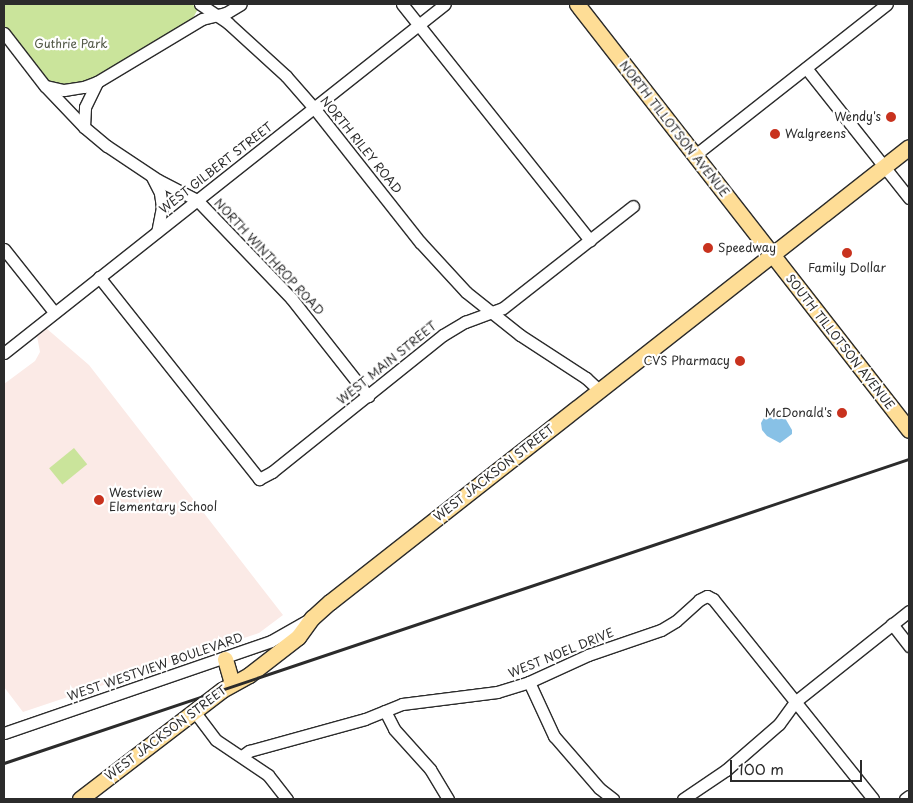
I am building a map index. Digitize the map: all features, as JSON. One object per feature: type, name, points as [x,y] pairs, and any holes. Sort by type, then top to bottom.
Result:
[{"type":"main road","name":"NORTH TILLOTSON AVENUE","points":[[577,4],[771,254]]},
{"type":"main road","name":"WEST JACKSON STREET","points":[[80,799],[194,711],[232,683],[249,675],[298,637],[312,618],[909,146]]},
{"type":"main road","name":"SOUTH TILLOTSON AVENUE","points":[[771,254],[909,429]]},
{"type":"main road","points":[[225,658],[232,683]]},
{"type":"street","name":"NORTH RILEY ROAD","points":[[200,4],[260,51],[314,108],[432,255],[466,292],[490,313],[540,350],[586,378],[599,390]]},
{"type":"street","points":[[45,86],[64,90],[84,87],[97,82],[155,45],[202,19],[226,13],[241,4]]},
{"type":"street","points":[[402,4],[590,240]]},
{"type":"street","name":"WEST GILBERT STREET","points":[[4,354],[54,312],[446,4]]},
{"type":"street","points":[[695,155],[888,4]]},
{"type":"street","name":"NORTH WINTHROP ROAD","points":[[4,33],[45,86],[84,127],[107,146],[151,175],[197,200],[291,298],[368,396]]},
{"type":"street","points":[[806,68],[909,198]]},
{"type":"street","points":[[84,127],[85,107],[97,82]]},
{"type":"street","points":[[151,175],[162,201],[162,213],[156,232]]},
{"type":"street","name":"WEST MAIN STREET","points":[[99,277],[259,479],[272,472],[452,328],[503,308],[633,206]]},
{"type":"street","points":[[4,249],[54,312]]},
{"type":"street","name":"WEST NOEL DRIVE","points":[[242,756],[249,751],[414,701],[498,692],[529,682],[588,654],[661,630],[707,596],[712,599],[796,701]]},
{"type":"street","points":[[683,799],[720,775],[782,720],[796,701],[909,611]]},
{"type":"street","name":"WEST WESTVIEW BOULEVARD","points":[[4,733],[275,640],[312,618]]},
{"type":"street","points":[[892,624],[909,646]]},
{"type":"street","points":[[529,682],[554,736],[600,788],[613,799]]},
{"type":"street","points":[[796,701],[873,799]]},
{"type":"street","points":[[194,711],[216,740],[268,775],[287,799]]},
{"type":"street","points":[[385,711],[394,730],[430,769],[448,799]]},
{"type":"street","points":[[905,799],[909,796]]},
{"type":"shaded area","name":"Westview Elementary School","points":[[46,328],[89,365],[283,615],[259,633],[23,712],[4,687],[4,384],[35,361],[40,352],[37,336]]},
{"type":"green space","name":"Guthrie Park","points":[[4,4],[192,4],[198,9],[193,18],[96,77],[69,86],[48,82],[17,46],[4,26]]},
{"type":"green space","points":[[74,448],[87,464],[62,484],[49,468]]},
{"type":"water","points":[[776,414],[785,418],[792,430],[792,434],[780,443],[767,436],[762,430],[761,423],[765,416]]},
{"type":"railway","points":[[4,763],[909,459]]},
{"type":"place","name":"Wendy's","points":[[891,117]]},
{"type":"place","name":"Walgreens","points":[[775,134]]},
{"type":"place","name":"Speedway","points":[[708,248]]},
{"type":"place","name":"Family Dollar","points":[[847,253]]},
{"type":"place","name":"CVS Pharmacy","points":[[740,361]]},
{"type":"place","name":"McDonald's","points":[[842,413]]},
{"type":"place","name":"Westview Elementary School","points":[[99,500]]}]
